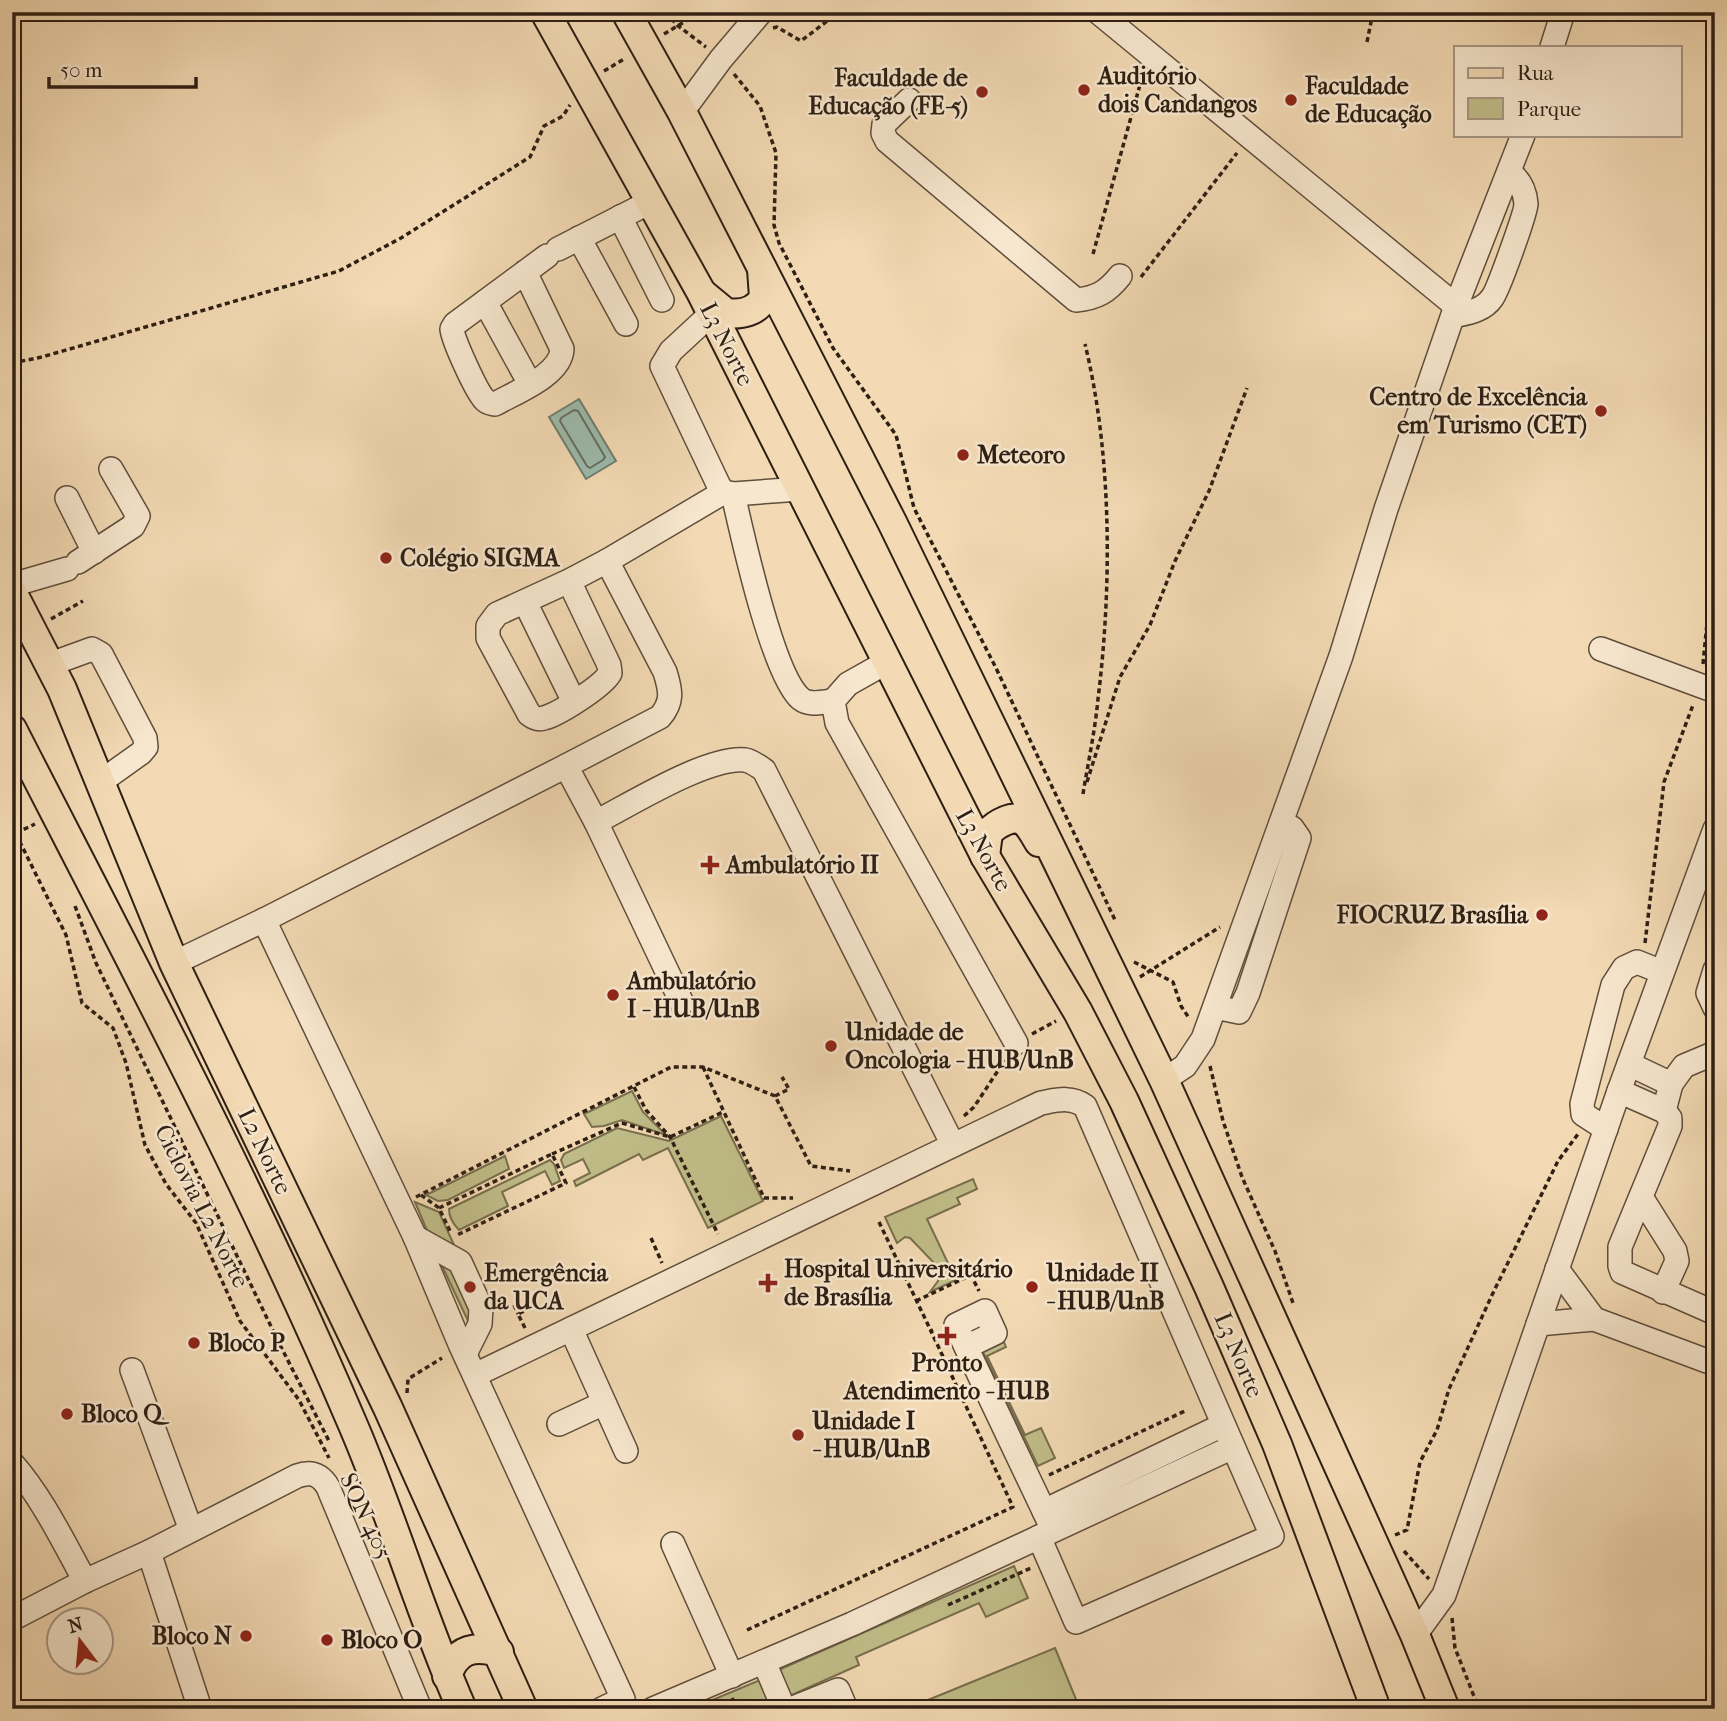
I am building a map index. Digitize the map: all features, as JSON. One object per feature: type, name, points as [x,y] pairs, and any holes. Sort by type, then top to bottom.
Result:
[{"type":"main road","name":"L3 Norte","points":[[545,12],[706,302],[985,856],[1099,1052],[1198,1262],[1277,1444],[1376,1709]]},
{"type":"main road","name":"L3 Norte","points":[[626,12],[682,112],[892,522],[1061,872],[1121,989],[1415,1635],[1445,1709]]},
{"type":"main road","points":[[706,302],[726,313],[746,312],[756,308],[764,297],[762,268]]},
{"type":"main road","name":"L2 Norte","points":[[12,592],[62,689],[174,963],[388,1408],[523,1709]]},
{"type":"main road","name":"L2 Norte","points":[[12,729],[130,958],[274,1249],[354,1427],[447,1676],[462,1709]]},
{"type":"main road","points":[[985,856],[988,832],[1001,823],[1017,819],[1026,823],[1061,872]]},
{"type":"main road","points":[[447,1676],[452,1661],[459,1655],[479,1648],[499,1651]]},
{"type":"street","points":[[1098,12],[1250,136],[1454,311],[1479,310],[1493,298],[1526,208],[1524,189],[1518,179],[1509,172]]},
{"type":"street","points":[[1552,46],[1563,12]]},
{"type":"street","points":[[682,112],[721,59],[764,20]]},
{"type":"street","points":[[909,100],[884,124],[883,133],[887,141],[1076,300],[1092,299],[1127,282]]},
{"type":"street","points":[[1164,1080],[1185,1066],[1203,1040],[1341,656],[1386,509],[1454,311],[1523,136]]},
{"type":"street","points":[[525,272],[562,349],[562,358],[557,366],[530,384],[495,404],[487,402],[482,397],[452,329],[455,324],[485,302],[525,272],[552,252],[652,201]]},
{"type":"street","points":[[620,217],[662,300]]},
{"type":"street","points":[[579,238],[626,324]]},
{"type":"street","points":[[485,302],[530,384]]},
{"type":"street","points":[[706,302],[662,366],[719,486],[728,493],[778,660],[802,699],[811,703],[833,701],[848,684],[887,662]]},
{"type":"street","points":[[12,585],[79,561],[133,526],[138,516],[111,469]]},
{"type":"street","points":[[569,581],[609,665],[610,673],[595,689],[574,702],[544,718],[534,718],[529,714],[488,638],[488,626],[496,614],[569,581],[728,493],[800,489]]},
{"type":"street","points":[[66,498],[79,561]]},
{"type":"street","points":[[174,963],[264,920],[660,717],[670,705],[671,688],[607,561]]},
{"type":"street","points":[[525,602],[574,702]]},
{"type":"street","points":[[48,665],[92,649],[96,650],[101,654],[145,738],[146,747],[141,753],[99,783]]},
{"type":"street","points":[[1601,649],[1715,691]]},
{"type":"street","points":[[833,701],[837,723],[1016,1043]]},
{"type":"street","points":[[596,822],[719,763],[747,760],[764,770],[950,1139]]},
{"type":"street","points":[[566,766],[596,822],[682,1003]]},
{"type":"street","points":[[1215,1007],[1239,1012],[1248,993],[1299,838],[1292,828],[1282,823]]},
{"type":"street","points":[[1415,1635],[1444,1595],[1619,1091],[1715,829]]},
{"type":"street","points":[[264,920],[415,1237],[621,1704]]},
{"type":"street","points":[[1606,1129],[1583,1114],[1581,1104],[1613,985],[1624,968],[1637,962],[1662,972]]},
{"type":"street","points":[[1715,970],[1708,993],[1715,1009]]},
{"type":"street","points":[[1664,1111],[1671,1084],[1684,1066],[1715,1054]]},
{"type":"street","points":[[1629,1063],[1671,1084]]},
{"type":"street","points":[[1619,1091],[1664,1111],[1670,1118],[1670,1126],[1620,1247],[1622,1272],[1715,1313]]},
{"type":"street","points":[[470,1365],[570,1329],[950,1139],[1041,1103],[1069,1099],[1085,1106],[1272,1536],[1076,1622],[1045,1526],[966,1347]]},
{"type":"street","points":[[1641,1197],[1675,1251],[1677,1261],[1663,1292]]},
{"type":"street","points":[[415,1237],[460,1262],[481,1308],[470,1365]]},
{"type":"street","points":[[1557,1269],[1594,1319]]},
{"type":"street","points":[[1538,1324],[1594,1319],[1715,1364]]},
{"type":"street","points":[[570,1329],[626,1451]]},
{"type":"street","points":[[132,1370],[191,1530]]},
{"type":"street","points":[[559,1424],[604,1403]]},
{"type":"street","points":[[653,1709],[852,1624],[1045,1526],[1223,1425]]},
{"type":"street","points":[[1045,1526],[1233,1447]]},
{"type":"street","points":[[12,1463],[24,1476],[85,1581]]},
{"type":"street","name":"SQN 405","points":[[12,1619],[297,1476],[325,1472],[328,1487],[420,1709]]},
{"type":"street","points":[[673,1544],[732,1676]]},
{"type":"street","points":[[149,1552],[200,1709]]},
{"type":"street","points":[[764,1662],[784,1709]]},
{"type":"street","points":[[791,1709],[838,1690],[846,1709]]},
{"type":"street","points":[[602,1709],[621,1704],[627,1696],[637,1697],[645,1703],[647,1709]]},
{"type":"path","points":[[666,12],[677,25],[721,59],[761,106],[776,153],[774,225],[779,243],[833,348],[896,435],[914,509],[996,667],[1117,926]]},
{"type":"path","points":[[764,20],[801,41],[839,12]]},
{"type":"path","points":[[1367,42],[1373,12]]},
{"type":"path","points":[[1093,254],[1149,54]]},
{"type":"path","points":[[12,363],[339,271],[401,238],[530,157],[544,126],[563,116],[583,83]]},
{"type":"path","points":[[1127,282],[1250,136]]},
{"type":"path","points":[[1085,344],[1094,380],[1107,515],[1104,627],[1098,700],[1083,794],[1120,677],[1150,625],[1175,561],[1209,491],[1247,388]]},
{"type":"path","points":[[31,630],[83,601]]},
{"type":"path","points":[[16,834],[35,824],[29,813]]},
{"type":"path","name":"Ciclovia L2 Norte","points":[[12,826],[66,935],[82,1003],[113,1028],[126,1063],[145,1145],[166,1184],[196,1223],[240,1321],[299,1400],[323,1445],[325,1472]]},
{"type":"path","points":[[70,895],[96,962],[278,1341],[329,1441]]},
{"type":"path","points":[[1121,989],[1250,909]]},
{"type":"path","points":[[1129,951],[1135,963],[1172,982],[1181,1006],[1203,1040],[1223,1121],[1242,1177],[1275,1251],[1293,1303]]},
{"type":"path","points":[[950,1139],[1016,1043],[1059,1020]]},
{"type":"path","points":[[411,1200],[671,1067],[704,1067],[775,1096],[811,1166],[857,1172]]},
{"type":"path","points":[[704,1067],[764,1198],[796,1198],[785,1203]]},
{"type":"path","points":[[775,1096],[789,1089],[782,1077]]},
{"type":"path","points":[[634,1086],[646,1110],[670,1137],[719,1236]]},
{"type":"path","points":[[421,1195],[439,1208],[622,1123],[670,1137],[723,1112]]},
{"type":"path","points":[[552,1154],[569,1189]]},
{"type":"path","points":[[453,1237],[566,1183]]},
{"type":"path","points":[[879,1222],[930,1331]]},
{"type":"path","points":[[650,1238],[662,1263]]},
{"type":"path","points":[[916,1301],[971,1275],[982,1298]]},
{"type":"path","points":[[518,1314],[541,1303]]},
{"type":"path","points":[[513,1305],[525,1328]]},
{"type":"path","points":[[407,1394],[408,1379],[442,1357]]},
{"type":"path","points":[[325,1472],[323,1445],[354,1427]]},
{"type":"path","points":[[1400,1546],[1448,1602],[1454,1624],[1455,1648],[1479,1709]]},
{"type":"path","points":[[747,1630],[836,1590]]},
{"type":"path","points":[[720,1703],[733,1698],[737,1709]]},
{"type":"green space","points":[[632,1091],[643,1112],[666,1135],[622,1120],[592,1127],[584,1114]]},
{"type":"green space","points":[[721,1116],[763,1201],[708,1228],[668,1148],[643,1160],[639,1154],[576,1186],[574,1181],[590,1173],[583,1159],[564,1168],[561,1160],[564,1154],[617,1128],[669,1141]]},
{"type":"green space","points":[[505,1156],[509,1169],[448,1200],[438,1201],[426,1195]]},
{"type":"green space","points":[[550,1160],[560,1181],[552,1185],[545,1171],[502,1192],[508,1206],[459,1230],[453,1223],[449,1209]]},
{"type":"green space","points":[[973,1179],[977,1189],[957,1198],[960,1204],[927,1219],[956,1280],[930,1292],[938,1281],[939,1268],[910,1238],[905,1237],[897,1243],[885,1217]]},
{"type":"green space","points":[[415,1202],[439,1212],[460,1258],[434,1247]]},
{"type":"green space","points":[[436,1253],[449,1260],[473,1315],[469,1323]]},
{"type":"green space","points":[[1004,1342],[1006,1347],[987,1356],[1025,1435],[1041,1428],[1055,1458],[1038,1466],[983,1352]]},
{"type":"green space","points":[[1014,1566],[1028,1598],[986,1617],[979,1603],[856,1657],[859,1665],[785,1698],[774,1672]]},
{"type":"green space","points":[[1055,1648],[1080,1709],[906,1709]]},
{"type":"green space","points":[[760,1680],[768,1701],[748,1709],[691,1709]]},
{"type":"water","points":[[579,399],[616,461],[586,479],[549,417]]},
{"type":"place","name":"Auditório dois Candangos","points":[[1084,90]]},
{"type":"place","name":"Faculdade de Educação (FE-5)","points":[[982,92]]},
{"type":"place","name":"Faculdade de Educação","points":[[1291,100]]},
{"type":"place","name":"Centro de Excelência em Turismo (CET)","points":[[1601,411]]},
{"type":"place","name":"Meteoro","points":[[963,455]]},
{"type":"place","name":"Colégio SIGMA","points":[[386,558]]},
{"type":"place","name":"Ambulatório II","points":[[710,865]]},
{"type":"place","name":"FIOCRUZ Brasília","points":[[1542,915]]},
{"type":"place","name":"Ambulatório I - HUB/UnB","points":[[613,995]]},
{"type":"place","name":"Unidade de Oncologia - HUB/UnB","points":[[831,1046]]},
{"type":"place","name":"Hospital Universitário de Brasília","points":[[768,1283]]},
{"type":"place","name":"Emergência da UCA","points":[[470,1287]]},
{"type":"place","name":"Unidade II - HUB/UnB","points":[[1032,1287]]},
{"type":"place","name":"Pronto Atendimento - HUB","points":[[947,1336]]},
{"type":"place","name":"Bloco P","points":[[194,1343]]},
{"type":"place","name":"Bloco Q","points":[[67,1414]]},
{"type":"place","name":"Unidade I - HUB/UnB","points":[[798,1435]]},
{"type":"place","name":"Bloco N","points":[[246,1636]]},
{"type":"place","name":"Bloco O","points":[[327,1640]]}]
